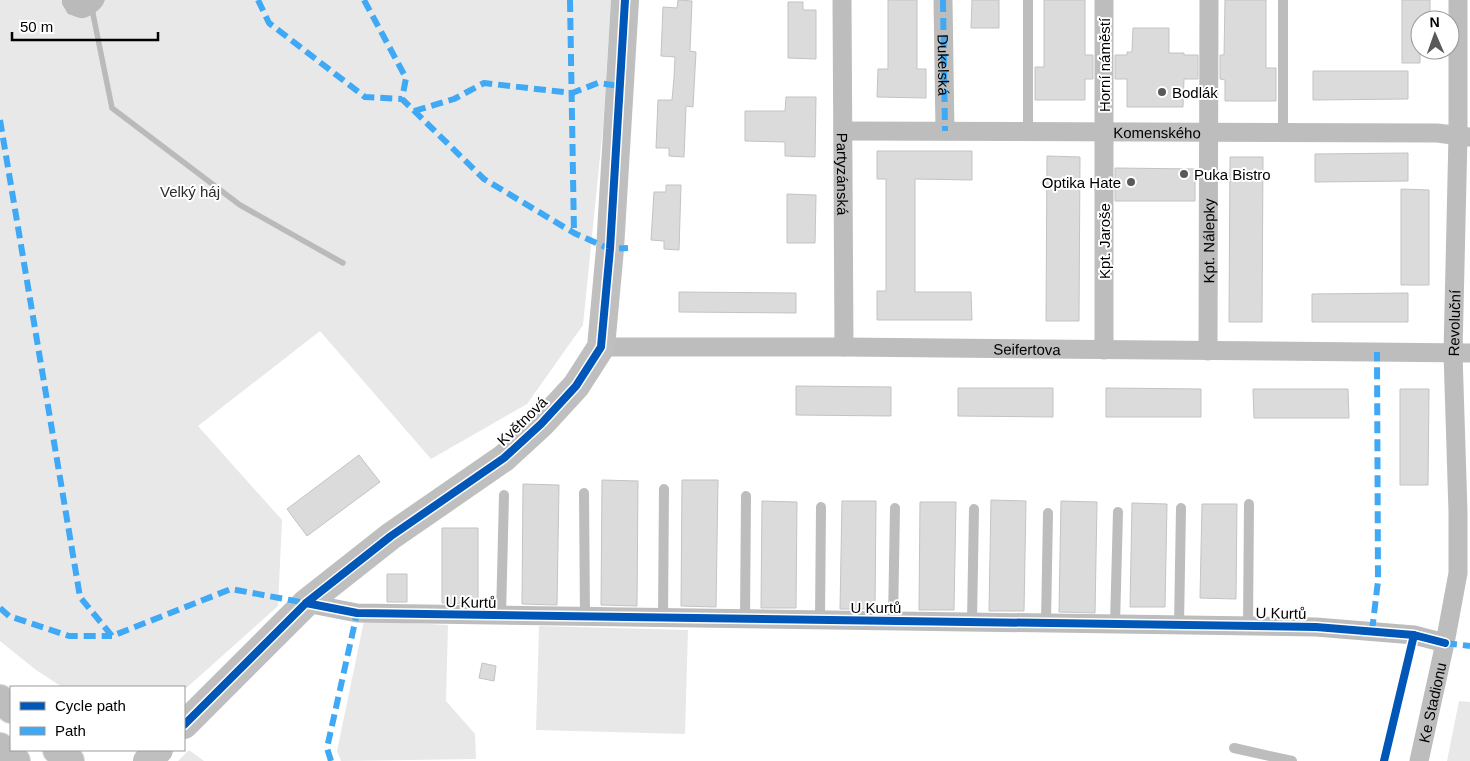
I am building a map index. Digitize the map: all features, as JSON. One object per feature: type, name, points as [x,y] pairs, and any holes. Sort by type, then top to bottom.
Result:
[{"type":"highway","points":[[0,699],[10,708]]},
{"type":"highway","points":[[0,747],[16,761]]},
{"type":"highway","points":[[58,751],[70,761]]},
{"type":"street","name":"Květnová","points":[[185,724],[306,603],[391,536],[504,458],[541,424],[576,386],[601,347],[610,249],[624,0]]},
{"type":"street","name":"Partyzánská","points":[[842,0],[844,347]]},
{"type":"street","name":"Dukelská","points":[[943,0],[945,131]]},
{"type":"street","name":"Horní náměstí","points":[[1104,0],[1104,131]]},
{"type":"street","points":[[1208,132],[1209,0]]},
{"type":"street","name":"Revoluční","points":[[1444,643],[1458,573],[1464,136],[1458,0]]},
{"type":"street","name":"Komenského","points":[[843,131],[1437,133],[1464,136]]},
{"type":"street","name":"Kpt. Jaroše","points":[[1104,131],[1104,350]]},
{"type":"street","name":"Kpt. Nálepky","points":[[1208,132],[1208,351]]},
{"type":"street","name":"Seifertova","points":[[601,347],[844,347],[1461,353]]},
{"type":"street","name":"U Kurtů","points":[[306,603],[357,613],[1248,626],[1372,631],[1414,635],[1444,643]]},
{"type":"street","name":"Ke Stadionu","points":[[1419,761],[1444,643]]},
{"type":"street","points":[[147,761],[158,751]]},
{"type":"lane","points":[[1028,0],[1028,131]]},
{"type":"lane","points":[[1283,0],[1283,132]]},
{"type":"lane","points":[[663,618],[664,489]]},
{"type":"lane","points":[[584,494],[585,617]]},
{"type":"lane","points":[[501,616],[504,495]]},
{"type":"lane","points":[[745,619],[746,496]]},
{"type":"lane","points":[[1248,626],[1249,504]]},
{"type":"lane","points":[[820,620],[821,507]]},
{"type":"lane","points":[[893,621],[895,508]]},
{"type":"lane","points":[[1179,625],[1181,508]]},
{"type":"lane","points":[[972,621],[974,509]]},
{"type":"lane","points":[[1115,624],[1118,512]]},
{"type":"lane","points":[[1046,622],[1048,513]]},
{"type":"lane","points":[[1234,748],[1292,761]]},
{"type":"green space","name":"Velký háj","points":[[0,0],[62,0],[62,4],[104,4],[105,0],[611,0],[603,127],[583,325],[527,404],[431,459],[320,331],[198,426],[282,520],[278,606],[185,689],[185,686],[60,686],[36,670],[0,641]]},
{"type":"green space","points":[[364,621],[448,625],[446,701],[475,734],[476,759],[341,761],[337,751]]},
{"type":"green space","points":[[539,626],[688,630],[685,734],[536,730]]},
{"type":"green space","points":[[1459,701],[1470,702],[1470,761],[1447,761]]},
{"type":"green space","points":[[189,750],[204,761],[178,761]]},
{"type":"shaded area","points":[[62,0],[105,0],[97,11],[82,18],[68,14],[62,4]]},
{"type":"building","points":[[678,0],[692,1],[690,51],[696,52],[693,107],[686,106],[684,157],[669,156],[669,148],[656,148],[658,100],[672,100],[674,78],[675,57],[661,56],[663,7],[677,8]]},
{"type":"building","points":[[888,0],[917,0],[917,69],[926,69],[926,98],[877,97],[878,69],[888,69]]},
{"type":"building","points":[[972,0],[999,0],[999,28],[971,28]]},
{"type":"building","points":[[1044,0],[1085,0],[1085,55],[1093,55],[1093,79],[1085,79],[1085,100],[1035,100],[1035,67],[1044,67]]},
{"type":"building","points":[[1225,0],[1266,0],[1266,68],[1276,68],[1276,101],[1225,101],[1225,80],[1220,79],[1220,55],[1224,55]]},
{"type":"building","points":[[1402,0],[1430,0],[1430,10],[1410,10],[1410,60],[1420,60],[1420,63],[1402,63]]},
{"type":"building","points":[[788,2],[803,2],[803,10],[816,10],[816,59],[788,58]]},
{"type":"building","points":[[1133,28],[1169,28],[1169,53],[1198,55],[1198,79],[1184,79],[1183,107],[1127,107],[1127,79],[1115,79],[1115,55],[1127,55],[1127,52],[1132,52]]},
{"type":"building","points":[[1313,71],[1408,71],[1408,99],[1313,100]]},
{"type":"building","points":[[786,97],[816,97],[815,157],[785,156],[785,142],[745,141],[745,111],[785,111]]},
{"type":"building","points":[[877,151],[972,151],[972,180],[915,179],[915,292],[971,292],[972,320],[877,320],[877,291],[886,291],[886,179],[877,179]]},
{"type":"building","points":[[1408,153],[1408,181],[1315,182],[1315,154]]},
{"type":"building","points":[[1047,156],[1080,157],[1079,321],[1046,321]]},
{"type":"building","points":[[1230,157],[1263,157],[1262,322],[1229,322]]},
{"type":"building","points":[[1115,168],[1195,169],[1195,201],[1115,201]]},
{"type":"building","points":[[666,185],[681,185],[679,250],[664,249],[664,241],[651,240],[654,192],[666,192]]},
{"type":"building","points":[[1401,189],[1429,190],[1429,285],[1401,285]]},
{"type":"building","points":[[787,194],[816,195],[815,243],[787,243]]},
{"type":"building","points":[[679,292],[796,293],[796,313],[679,312]]},
{"type":"building","points":[[1408,293],[1408,322],[1312,322],[1312,294]]},
{"type":"building","points":[[796,386],[891,387],[891,416],[796,415]]},
{"type":"building","points":[[958,388],[1053,388],[1053,417],[958,416]]},
{"type":"building","points":[[1106,388],[1201,389],[1201,417],[1106,417]]},
{"type":"building","points":[[1253,389],[1348,389],[1349,418],[1254,418]]},
{"type":"building","points":[[1400,389],[1429,389],[1428,485],[1400,485]]},
{"type":"building","points":[[359,455],[380,482],[307,536],[287,509]]},
{"type":"building","points":[[602,480],[638,481],[637,606],[601,605]]},
{"type":"building","points":[[682,480],[718,480],[716,607],[681,606]]},
{"type":"building","points":[[523,484],[559,485],[557,605],[522,604]]},
{"type":"building","points":[[991,500],[1026,501],[1024,611],[989,611]]},
{"type":"building","points":[[762,501],[797,502],[796,608],[761,608]]},
{"type":"building","points":[[842,501],[876,501],[875,609],[840,609]]},
{"type":"building","points":[[1061,501],[1097,502],[1095,613],[1059,612]]},
{"type":"building","points":[[920,502],[956,502],[954,610],[919,610]]},
{"type":"building","points":[[1132,503],[1167,504],[1165,607],[1130,607]]},
{"type":"building","points":[[1202,504],[1237,504],[1236,599],[1200,598]]},
{"type":"building","points":[[442,528],[478,528],[478,604],[442,603]]},
{"type":"building","points":[[387,574],[407,574],[407,602],[387,602]]},
{"type":"building","points":[[482,663],[496,666],[494,681],[479,678]]},
{"type":"waterway","points":[[94,0],[93,14],[112,108],[240,205],[343,263]]},
{"type":"marked path","points":[[258,0],[269,23],[365,97],[402,99]]},
{"type":"marked path","points":[[364,0],[406,78],[402,99],[484,179],[574,233],[610,249],[628,248]]},
{"type":"marked path","points":[[570,0],[574,233]]},
{"type":"marked path","points":[[943,0],[945,131]]},
{"type":"marked path","points":[[414,111],[454,99],[484,83],[572,93],[598,83],[620,86]]},
{"type":"marked path","points":[[0,120],[80,597],[112,636],[231,589],[306,603]]},
{"type":"marked path","points":[[1372,631],[1378,581],[1377,352]]},
{"type":"marked path","points":[[0,608],[9,616],[69,636],[112,636]]},
{"type":"marked path","points":[[331,761],[327,748],[357,613]]},
{"type":"marked path","points":[[1445,643],[1470,646]]},
{"type":"cycle path","points":[[185,724],[306,603],[391,536],[504,458],[541,424],[576,386],[601,347],[610,249],[625,0]]},
{"type":"cycle path","points":[[306,603],[357,613],[1316,627],[1414,635],[1445,643]]},
{"type":"cycle path","points":[[1384,761],[1414,635]]},
{"type":"place","name":"Bodlák","points":[[1162,92]]},
{"type":"place","name":"Puka Bistro","points":[[1184,174]]},
{"type":"place","name":"Optika Hate","points":[[1131,182]]}]
